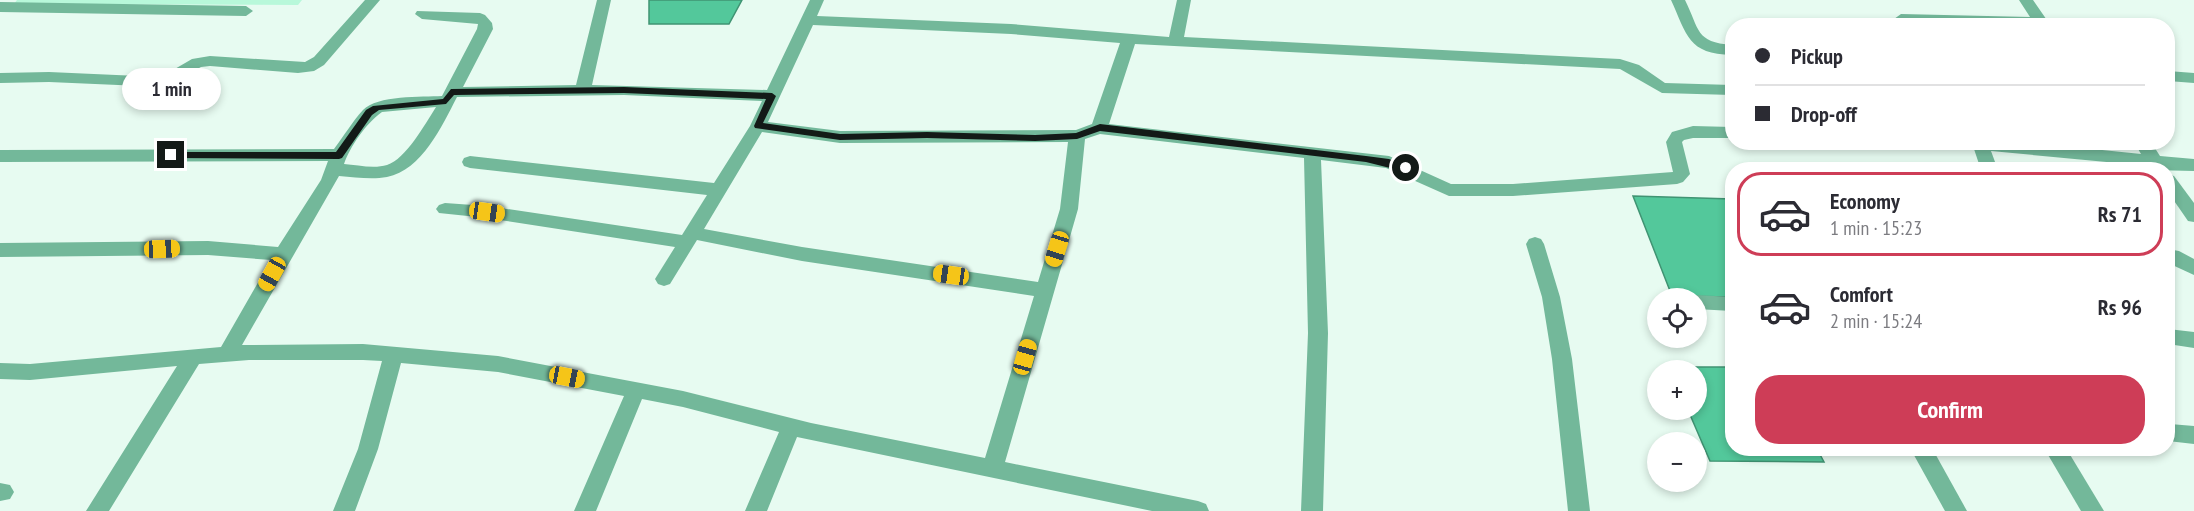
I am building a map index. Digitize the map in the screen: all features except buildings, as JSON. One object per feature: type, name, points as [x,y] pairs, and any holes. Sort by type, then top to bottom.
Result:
[{"type":"street","points":[[0,78],[49,77],[164,82],[197,63],[210,61],[309,67],[320,61],[373,0]]},
{"type":"street","points":[[584,91],[604,0]]},
{"type":"street","points":[[664,279],[758,126],[817,0]]},
{"type":"street","points":[[1176,42],[1184,0]]},
{"type":"street","points":[[1678,0],[1691,34],[1697,43],[1709,48],[1725,49]]},
{"type":"street","points":[[2026,0],[2039,18]]},
{"type":"street","points":[[3,6],[246,11]]},
{"type":"street","points":[[0,156],[336,163],[385,171],[396,169],[406,161],[424,138],[448,97],[485,23],[480,18],[422,14]]},
{"type":"street","points":[[808,20],[1011,29],[1176,42],[1620,64],[1636,68],[1652,83],[1662,88],[1725,90]]},
{"type":"street","points":[[1100,128],[1129,38]]},
{"type":"street","points":[[2175,77],[2194,78]]},
{"type":"street","points":[[226,355],[283,254],[329,181],[336,163],[369,112],[376,108],[448,97],[584,91],[772,96]]},
{"type":"street","points":[[758,126],[840,137],[927,135],[1035,138],[1077,136],[1100,128],[1389,162],[1449,190],[1513,190],[1677,178],[1682,174],[1674,142],[1678,136],[1693,132],[1725,133]]},
{"type":"street","points":[[992,470],[1069,209],[1077,136]]},
{"type":"street","points":[[2028,150],[2125,162]]},
{"type":"street","points":[[1312,152],[1318,333],[1312,511]]},
{"type":"street","points":[[470,162],[718,190]]},
{"type":"street","points":[[2175,166],[2194,165]]},
{"type":"street","points":[[2175,190],[2194,216]]},
{"type":"street","points":[[445,209],[487,212],[690,238],[1045,290]]},
{"type":"street","points":[[1535,244],[1551,297],[1562,359],[1579,511]]},
{"type":"street","points":[[0,250],[208,248],[283,254]]},
{"type":"street","points":[[2175,257],[2194,268]]},
{"type":"street","points":[[1707,303],[1725,304]]},
{"type":"street","points":[[2175,338],[2194,340]]},
{"type":"street","points":[[0,371],[30,372],[192,357],[318,352],[393,355],[498,364],[682,399],[791,427],[1168,509],[1198,511]]},
{"type":"street","points":[[344,511],[368,449],[393,355]]},
{"type":"street","points":[[97,511],[192,357]]},
{"type":"street","points":[[585,511],[636,390]]},
{"type":"street","points":[[756,511],[791,427]]},
{"type":"street","points":[[2175,433],[2194,435]]},
{"type":"street","points":[[1926,456],[1956,511]]},
{"type":"street","points":[[2059,456],[2093,511]]},
{"type":"shaded area","points":[[17,0],[302,0],[298,5],[14,4]]},
{"type":"shaded area","points":[[649,0],[742,0],[729,24],[649,24]]},
{"type":"shaded area","points":[[1633,196],[1725,199],[1725,297],[1707,297],[1707,288],[1669,288]]},
{"type":"shaded area","points":[[1707,367],[1725,367],[1725,456],[1821,456],[1824,462],[1710,461],[1707,454],[1707,432],[1697,432],[1692,420],[1707,420]]},
{"type":"route","points":[[171,155],[339,155],[369,112],[387,105],[446,102],[451,92],[624,90],[772,96],[758,126],[840,137],[927,135],[1035,138],[1077,136],[1100,128],[1389,162],[1406,168]]}]
